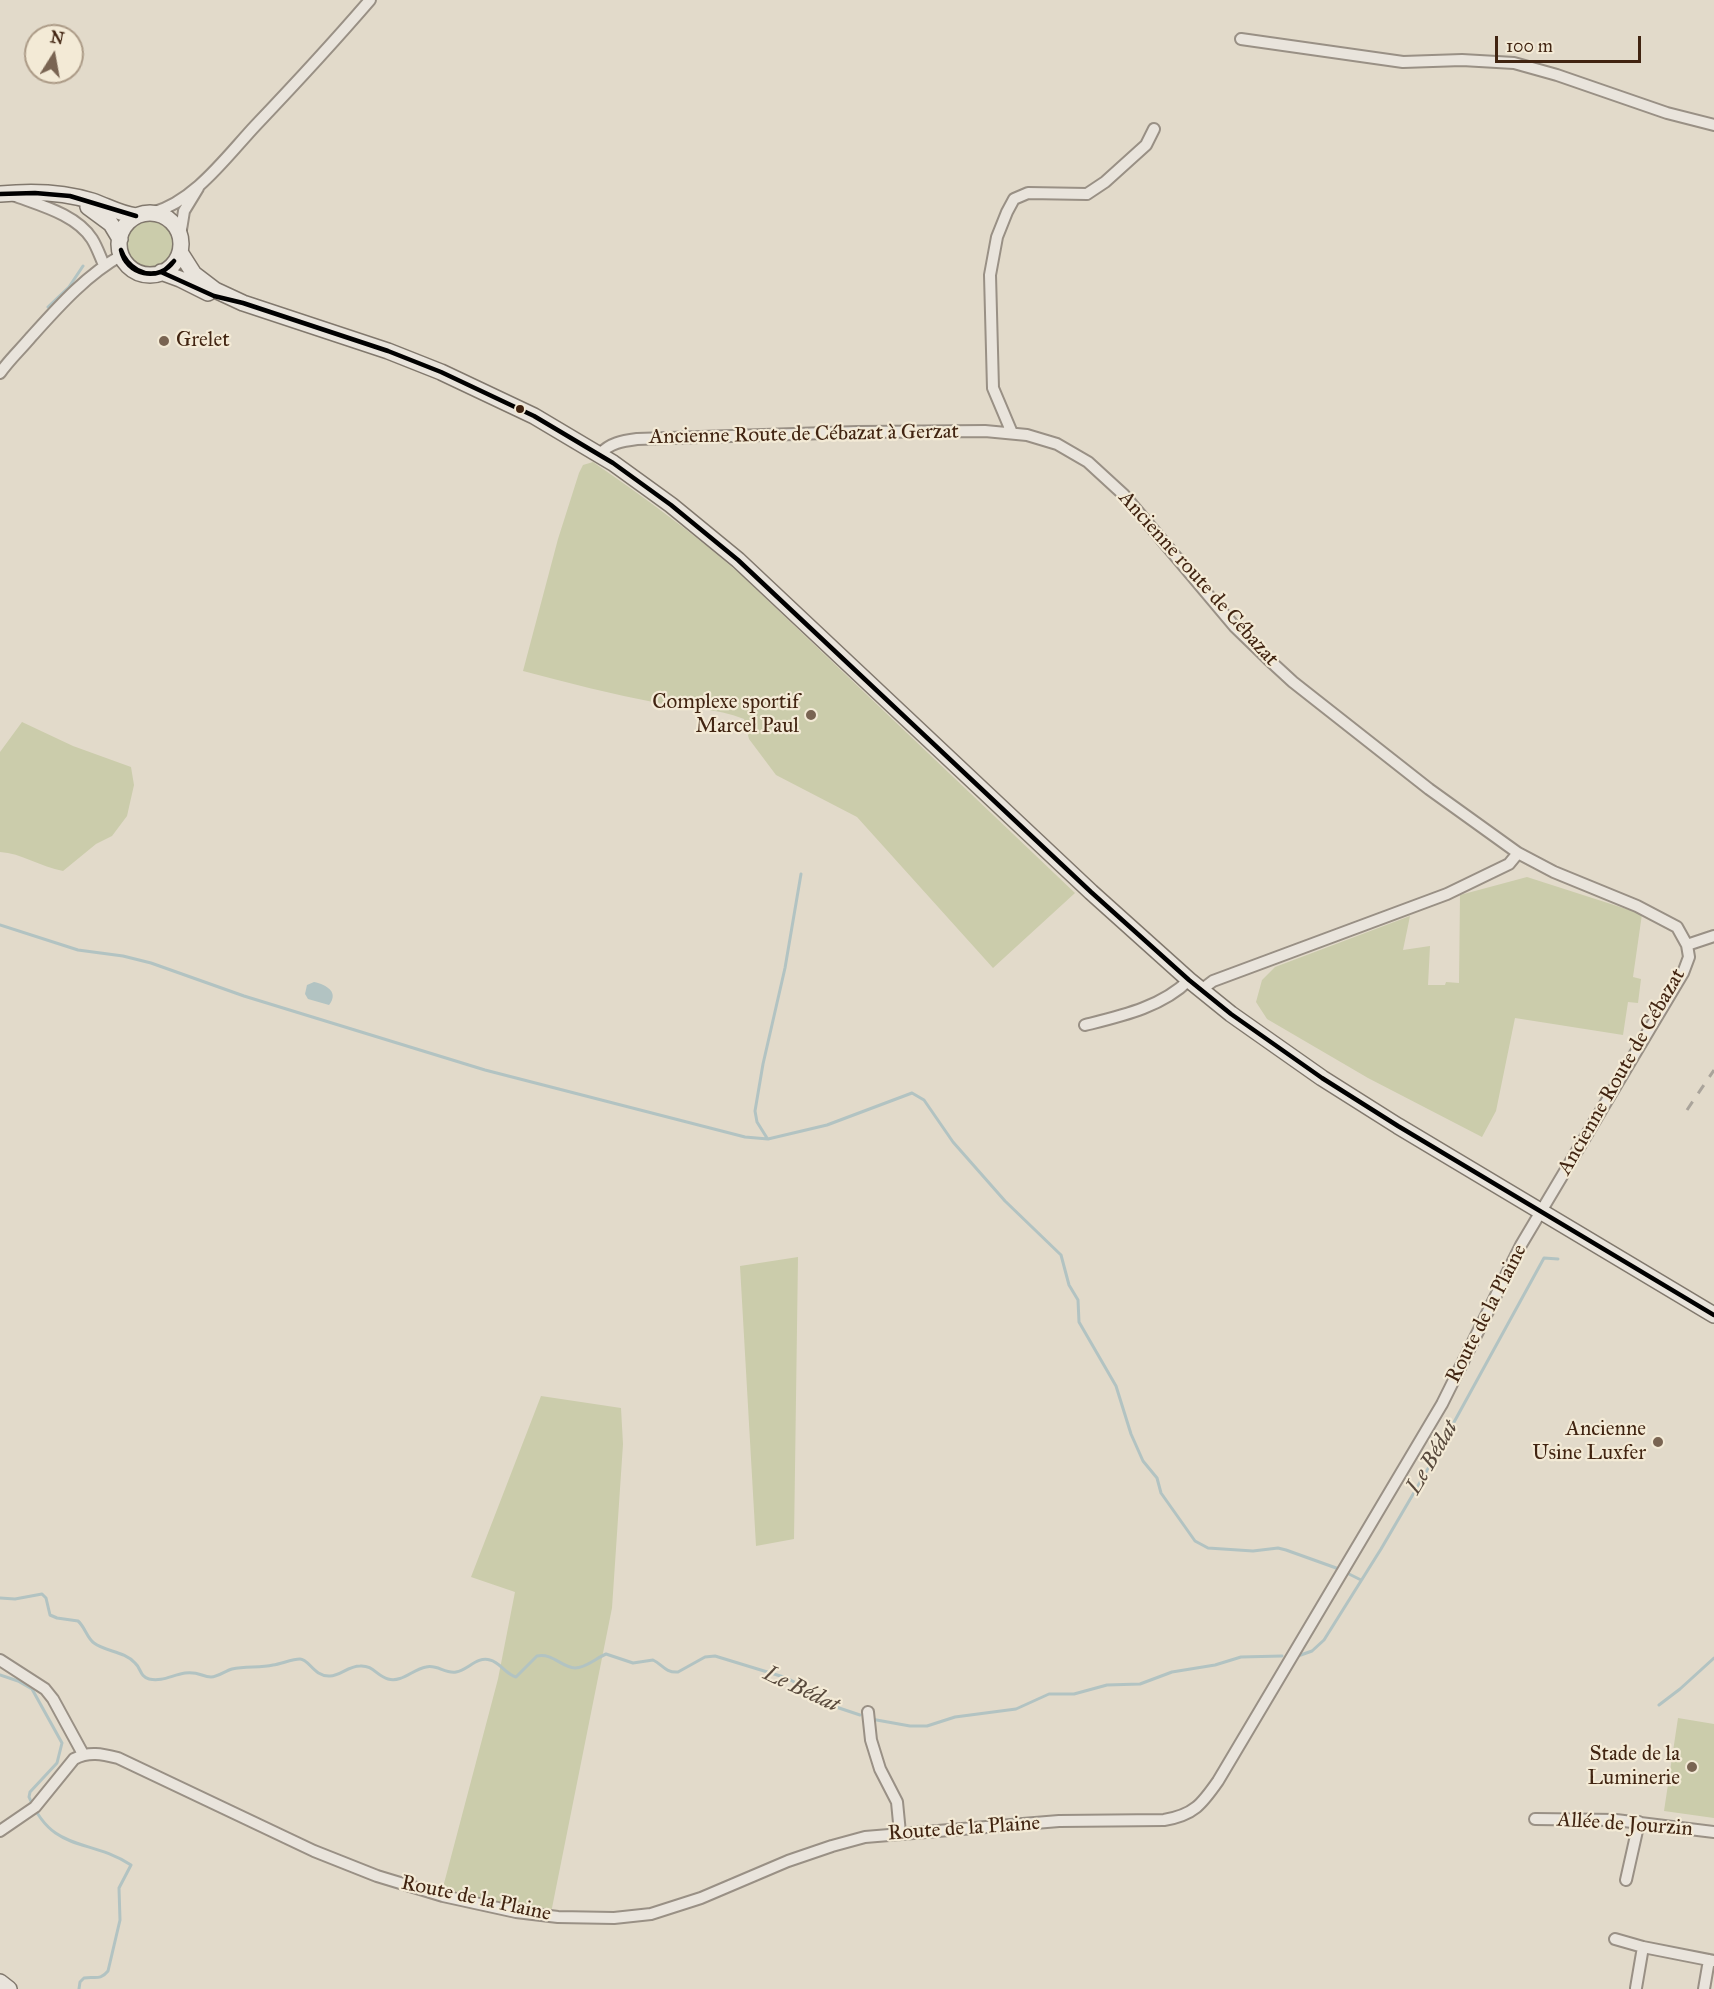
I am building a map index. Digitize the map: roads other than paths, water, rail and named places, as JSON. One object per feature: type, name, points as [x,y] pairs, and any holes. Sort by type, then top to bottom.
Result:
[{"type":"main road","points":[[4,193],[33,192],[57,195],[91,200],[118,212],[136,216],[152,213],[162,215],[170,220],[194,274],[215,290],[243,303]]},
{"type":"main road","points":[[57,195],[89,207],[103,216],[120,239],[122,256],[129,266],[139,272],[161,273],[180,279],[214,296],[243,303],[388,351],[441,372],[534,416],[600,454],[671,505],[738,560],[1091,892],[1195,985],[1264,1038],[1322,1078],[1714,1315]]},
{"type":"main road","points":[[120,239],[128,222],[136,216]]},
{"type":"main road","points":[[161,273],[170,268],[180,244]]},
{"type":"main road","points":[[0,1982],[9,1989]]},
{"type":"street","points":[[152,213],[172,205],[202,183],[316,62],[370,0]]},
{"type":"street","points":[[1241,39],[1403,62],[1462,60],[1514,63],[1557,75],[1667,113],[1714,125]]},
{"type":"street","points":[[1012,434],[993,388],[992,376],[990,275],[998,237],[1007,212],[1014,199],[1028,193],[1087,194],[1105,182],[1146,145],[1154,129]]},
{"type":"street","points":[[180,244],[184,211],[202,183]]},
{"type":"street","points":[[4,193],[50,209],[74,222],[91,236],[104,265]]},
{"type":"street","points":[[0,373],[51,314],[104,265],[122,256]]},
{"type":"street","name":"Ancienne Route de Cébazat à Gerzat","points":[[600,454],[605,448],[619,441],[637,439],[858,432],[985,431],[1012,434]]},
{"type":"street","name":"Ancienne route de Cébazat","points":[[1012,434],[1057,444],[1094,467],[1124,495],[1235,627],[1293,682],[1429,789],[1518,853]]},
{"type":"street","points":[[1085,1025],[1121,1015],[1175,992],[1213,981],[1447,894],[1509,864],[1518,853]]},
{"type":"street","name":"Ancienne Route de Cébazat","points":[[1518,853],[1554,872],[1657,916],[1677,927],[1687,945],[1689,957],[1683,973],[1540,1210]]},
{"type":"street","points":[[1687,945],[1714,936]]},
{"type":"street","name":"Route de la Plaine","points":[[83,1754],[97,1753],[118,1758],[314,1851],[377,1876],[443,1896],[516,1912],[558,1917],[614,1918],[651,1914],[676,1908],[788,1861],[865,1837],[1059,1821],[1179,1818],[1192,1812],[1203,1802],[1218,1780],[1442,1404],[1478,1328],[1540,1210]]},
{"type":"street","points":[[0,1660],[45,1689],[83,1754],[74,1759],[31,1809],[0,1831]]},
{"type":"street","points":[[868,1712],[872,1740],[880,1769],[897,1802],[900,1833]]},
{"type":"street","name":"Allée de Jourzin","points":[[1535,1819],[1639,1822],[1714,1832]]},
{"type":"street","points":[[1626,1880],[1639,1822]]},
{"type":"street","points":[[1615,1940],[1711,1961],[1704,1989]]},
{"type":"street","points":[[1636,1988],[1643,1947]]},
{"type":"waterway","points":[[48,307],[69,287],[83,266]]},
{"type":"waterway","points":[[767,1138],[757,1122],[755,1111],[763,1064],[785,968],[801,874]]},
{"type":"waterway","points":[[0,925],[78,950],[123,956],[151,963],[244,996],[485,1070],[745,1137],[768,1139],[827,1125],[912,1093],[924,1100],[953,1142],[1005,1201],[1061,1255],[1069,1285],[1078,1300],[1079,1322],[1116,1386],[1131,1434],[1143,1461],[1157,1478],[1161,1493],[1195,1541],[1208,1548],[1253,1551],[1278,1548],[1339,1569]]},
{"type":"waterway","name":"Le Bédat","points":[[1298,1656],[1312,1651],[1324,1640],[1436,1455],[1544,1258],[1558,1259]]},
{"type":"waterway","points":[[1347,1573],[1361,1580]]},
{"type":"waterway","name":"Le Bédat","points":[[0,1598],[15,1599],[42,1594],[46,1598],[50,1615],[78,1621],[94,1643],[131,1659],[144,1676],[154,1680],[190,1673],[214,1677],[232,1669],[268,1666],[300,1659],[324,1676],[334,1676],[356,1666],[364,1666],[384,1678],[393,1680],[430,1666],[456,1672],[485,1659],[494,1661],[516,1677],[537,1656],[548,1656],[570,1667],[579,1668],[606,1654],[633,1663],[653,1660],[674,1672],[705,1657],[715,1656],[787,1678],[805,1688],[815,1700],[860,1715]]},
{"type":"waterway","name":"Le Bédat","points":[[871,1719],[910,1726],[927,1726],[955,1717],[1016,1709],[1049,1694],[1074,1694],[1107,1685],[1140,1684],[1172,1672],[1215,1665],[1241,1657],[1282,1656]]},
{"type":"waterway","points":[[1659,1705],[1714,1658]]},
{"type":"waterway","points":[[0,1675],[32,1689],[62,1743],[57,1763],[30,1792],[29,1797],[39,1815],[49,1828],[60,1836],[115,1856],[131,1865],[119,1888],[120,1920],[108,1971],[100,1977],[84,1978],[80,1982],[79,1989]]},
{"type":"railway","points":[[1687,1110],[1714,1070]]},
{"type":"place","name":"Grelet","points":[[164,341]]},
{"type":"place","name":"Complexe sportif Marcel Paul","points":[[811,715]]},
{"type":"place","name":"Ancienne Usine Luxfer","points":[[1658,1442]]},
{"type":"place","name":"Stade de la Luminerie","points":[[1692,1767]]}]
